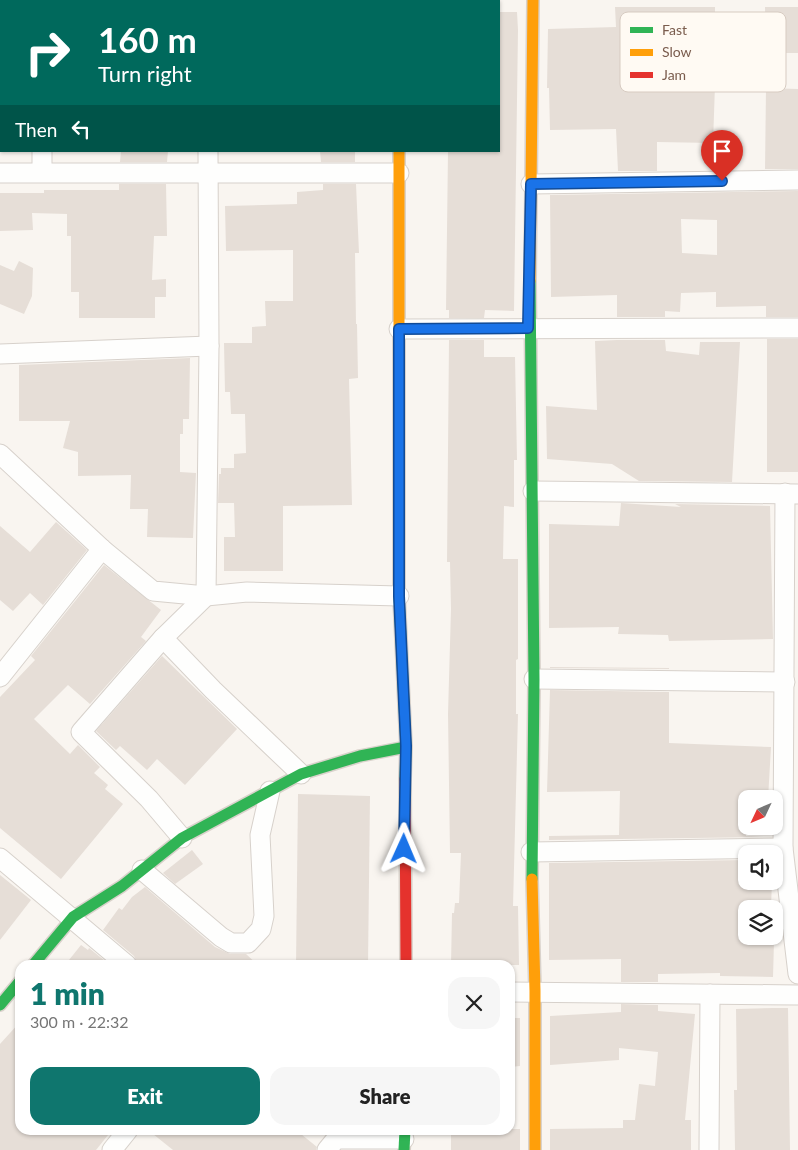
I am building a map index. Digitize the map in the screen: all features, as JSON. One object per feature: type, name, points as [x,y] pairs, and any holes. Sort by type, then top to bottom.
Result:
[{"type":"street","points":[[533,0],[528,328],[533,491],[534,679],[531,852],[535,991],[534,1150]]},
{"type":"street","points":[[42,152],[42,172]]},
{"type":"street","points":[[182,838],[149,799],[80,732],[163,638],[206,596],[209,346],[208,152]]},
{"type":"street","points":[[399,152],[399,596],[406,746],[404,849],[406,960]]},
{"type":"street","points":[[0,173],[399,173]]},
{"type":"street","points":[[531,184],[798,180]]},
{"type":"street","points":[[399,329],[798,328]]},
{"type":"street","points":[[0,354],[209,346]]},
{"type":"street","points":[[0,454],[102,549],[153,591],[206,596],[247,592],[399,596]]},
{"type":"street","points":[[533,491],[792,494],[785,682],[784,848],[798,974]]},
{"type":"street","points":[[0,676],[102,549]]},
{"type":"street","points":[[163,638],[213,690],[301,774]]},
{"type":"street","points":[[534,679],[785,682]]},
{"type":"street","points":[[37,960],[72,917],[122,886],[182,838],[301,774],[360,756],[406,746]]},
{"type":"street","points":[[142,870],[221,937],[230,943],[240,945],[248,943],[261,929],[264,916],[260,835],[270,791]]},
{"type":"street","points":[[531,852],[784,848]]},
{"type":"street","points":[[0,858],[121,960]]},
{"type":"street","points":[[0,1005],[15,987]]},
{"type":"street","points":[[515,992],[798,995]]},
{"type":"street","points":[[709,1150],[710,994]]},
{"type":"street","points":[[112,1150],[124,1135]]},
{"type":"street","points":[[330,1140],[404,1140]]},
{"type":"building","points":[[615,7],[715,7],[715,12],[620,12],[620,92],[715,92],[713,143],[657,142],[657,171],[618,171],[616,129],[550,130],[549,88],[547,88],[548,29],[616,27]]},
{"type":"building","points":[[765,7],[798,7],[798,53],[786,53],[786,12],[765,12]]},
{"type":"building","points":[[500,12],[517,12],[514,311],[485,310],[484,318],[449,318],[449,310],[446,310],[448,152],[500,152]]},
{"type":"building","points":[[786,89],[798,89],[798,169],[765,169],[766,92],[786,92]]},
{"type":"building","points":[[121,152],[168,152],[167,162],[120,162]]},
{"type":"building","points":[[320,152],[355,152],[355,162],[321,162]]},
{"type":"building","points":[[119,184],[166,184],[167,236],[154,236],[152,280],[166,279],[166,297],[155,297],[155,318],[79,318],[79,292],[71,292],[71,236],[67,236],[67,214],[32,213],[33,230],[0,231],[0,193],[44,193],[44,190],[119,190]]},
{"type":"building","points":[[323,184],[356,184],[359,253],[355,253],[358,378],[349,379],[352,505],[283,506],[283,571],[224,571],[224,537],[235,537],[234,503],[218,503],[219,474],[221,474],[221,468],[234,468],[234,454],[246,453],[245,414],[231,414],[230,392],[225,392],[224,343],[252,343],[252,327],[266,326],[265,301],[293,301],[293,250],[226,251],[225,206],[297,204],[297,192],[323,190]]},
{"type":"building","points":[[798,191],[798,317],[766,317],[766,306],[716,307],[716,292],[681,293],[680,312],[665,311],[665,317],[617,317],[617,295],[551,297],[550,195]],"holes":[[[681,219],[717,220],[717,255],[682,253]]]},
{"type":"building","points":[[19,261],[33,268],[32,296],[24,314],[0,304],[0,265],[14,271]]},
{"type":"building","points":[[767,339],[798,339],[798,472],[767,472]]},
{"type":"building","points":[[449,340],[484,340],[484,357],[515,357],[517,460],[514,460],[514,507],[504,506],[503,559],[518,559],[516,714],[518,714],[513,906],[518,906],[519,965],[515,965],[515,960],[451,960],[452,913],[454,913],[455,903],[459,903],[461,853],[450,853],[448,714],[451,609],[450,562],[447,562]]},
{"type":"building","points":[[665,340],[666,351],[699,355],[700,342],[740,342],[732,482],[639,481],[612,464],[547,459],[546,406],[597,410],[595,341]]},
{"type":"building","points":[[190,358],[189,419],[183,419],[183,434],[180,434],[180,472],[196,473],[193,538],[147,537],[148,509],[130,509],[131,475],[78,476],[78,452],[63,448],[70,421],[19,421],[19,365]]},
{"type":"building","points":[[621,503],[681,507],[675,504],[770,506],[773,639],[669,641],[668,635],[618,634],[619,627],[549,628],[549,524],[619,526]]},
{"type":"building","points":[[56,522],[87,550],[43,605],[30,593],[13,611],[0,600],[0,526],[30,552]]},
{"type":"building","points":[[104,565],[161,610],[141,637],[146,641],[90,704],[68,685],[34,719],[70,754],[78,745],[100,767],[94,773],[108,785],[105,789],[123,804],[61,879],[0,828],[0,697],[35,660],[31,656]]},
{"type":"building","points":[[162,656],[237,729],[185,785],[157,759],[147,770],[120,746],[116,750],[96,731]]},
{"type":"building","points":[[550,668],[669,668],[669,669]]},
{"type":"building","points":[[550,690],[669,692],[669,743],[771,747],[769,790],[738,790],[738,835],[764,837],[549,840],[549,836],[619,835],[620,791],[547,792]]},
{"type":"building","points":[[298,794],[370,796],[368,960],[296,960]]},
{"type":"building","points":[[192,850],[203,864],[175,884],[163,873]]},
{"type":"building","points":[[738,860],[738,890],[772,890],[771,900],[738,900],[738,945],[774,945],[773,977],[720,976],[720,973],[658,974],[658,982],[621,982],[621,959],[549,960],[549,863]]},
{"type":"building","points":[[0,875],[31,900],[0,940]]},
{"type":"building","points":[[145,887],[215,947],[230,954],[246,954],[253,960],[136,960],[134,956],[103,930],[119,908],[122,910],[132,897]]},
{"type":"building","points":[[81,945],[88,950],[89,948],[104,960],[69,960]]},
{"type":"building","points":[[621,1004],[658,1005],[658,1011],[695,1014],[685,1120],[691,1120],[691,1150],[550,1150],[550,1129],[623,1128],[623,1120],[635,1120],[639,1084],[655,1086],[658,1052],[619,1048],[619,1060],[550,1065],[550,1016],[621,1012]]},
{"type":"building","points":[[788,1008],[790,1150],[735,1150],[734,1090],[737,1090],[736,1009]]},
{"type":"building","points":[[515,1018],[520,1018],[520,1066],[515,1066]]},
{"type":"building","points":[[15,1028],[15,1135],[108,1135],[96,1150],[0,1150],[0,1044]]},
{"type":"building","points":[[515,1129],[520,1129],[520,1150],[451,1150],[451,1135],[515,1135]]},
{"type":"building","points":[[154,1135],[302,1135],[317,1147],[316,1150],[173,1150]]},
{"type":"traffic: fast","points":[[530,281],[534,679],[532,879]]},
{"type":"traffic: fast","points":[[399,346],[399,596],[406,747],[405,779]]},
{"type":"traffic: fast","points":[[37,960],[73,917],[122,886],[182,838],[301,774],[360,756],[406,747]]},
{"type":"traffic: fast","points":[[0,1005],[15,987]]},
{"type":"traffic: fast","points":[[404,1150],[405,1135]]},
{"type":"traffic: slow","points":[[530,281],[533,0]]},
{"type":"traffic: slow","points":[[399,152],[399,346]]},
{"type":"traffic: slow","points":[[532,879],[535,991],[535,1150]]},
{"type":"traffic: jam","points":[[405,779],[406,960]]},
{"type":"route","points":[[404,849],[406,746],[399,596],[399,329],[528,328],[531,184],[722,181]]}]
